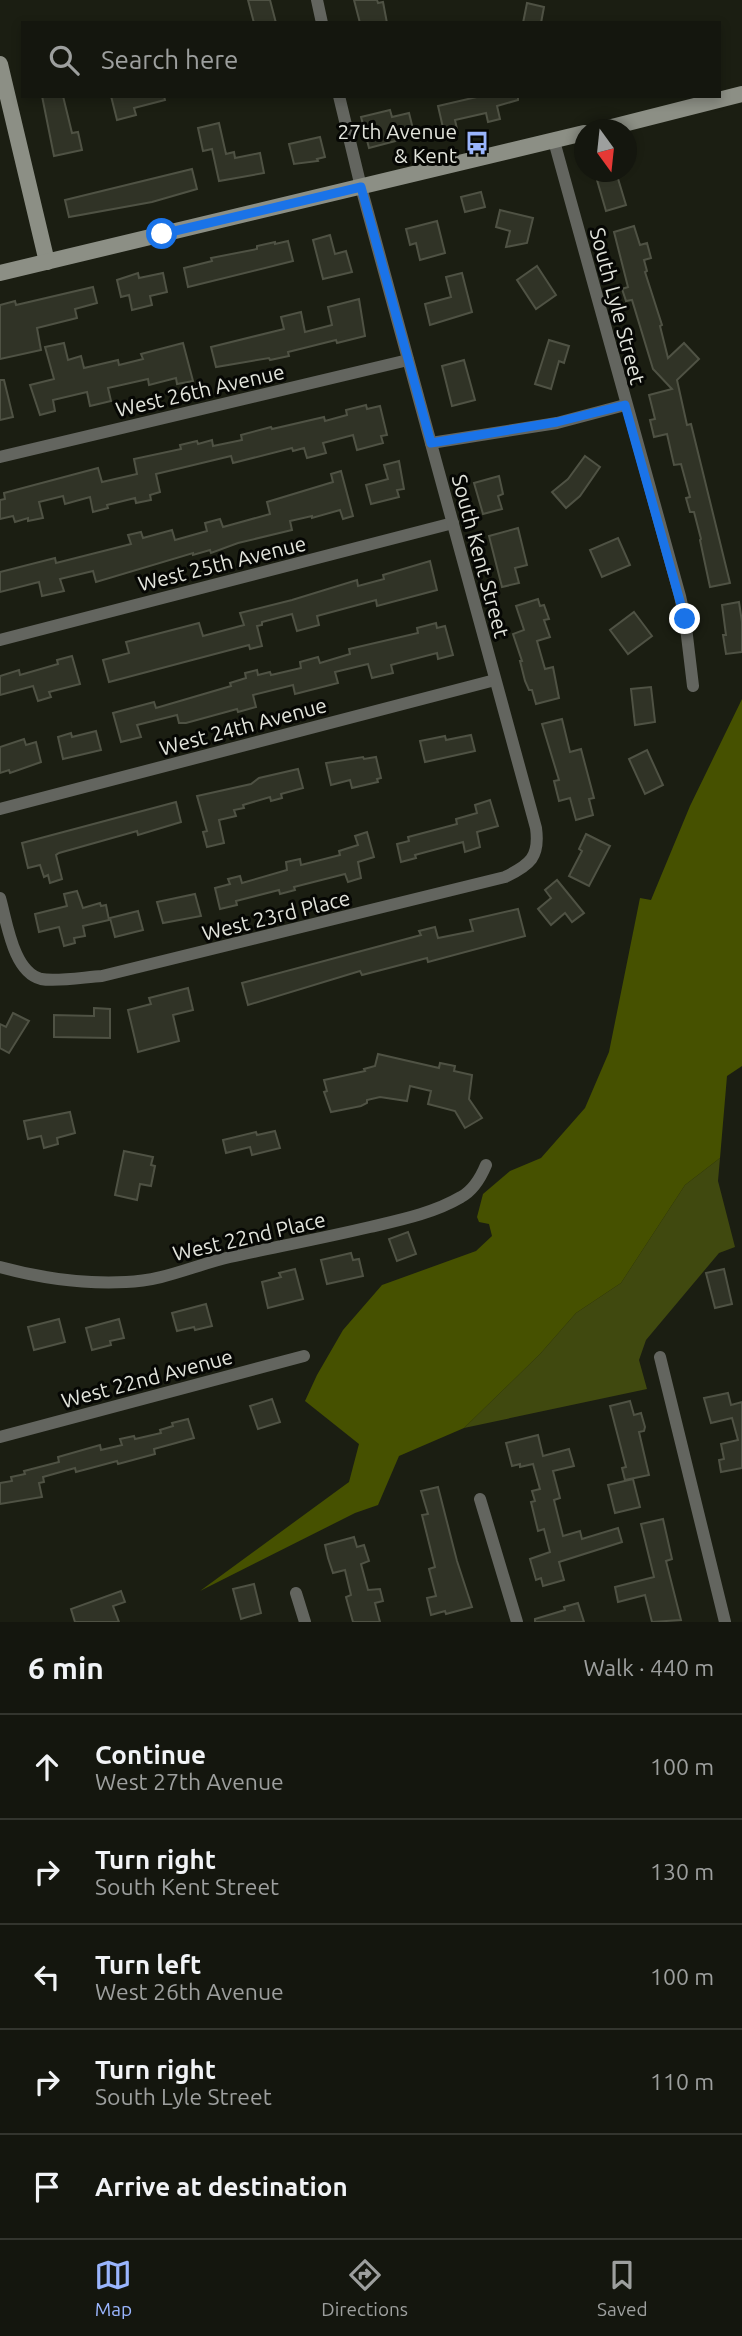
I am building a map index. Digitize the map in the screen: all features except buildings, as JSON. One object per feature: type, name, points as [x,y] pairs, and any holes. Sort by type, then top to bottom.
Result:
[{"type":"main road","points":[[0,64],[47,261]]},
{"type":"main road","points":[[637,121],[742,94]]},
{"type":"main road","points":[[0,273],[574,136]]},
{"type":"street","points":[[317,0],[322,21]]},
{"type":"street","name":"South Kent Street","points":[[339,98],[361,187],[536,828],[538,844],[530,862]]},
{"type":"street","name":"South Lyle Street","points":[[554,141],[680,596],[693,686]]},
{"type":"street","name":"West 26th Avenue","points":[[0,457],[408,360]]},
{"type":"street","points":[[431,443],[546,425],[625,405]]},
{"type":"street","name":"West 25th Avenue","points":[[0,640],[453,523]]},
{"type":"street","name":"West 24th Avenue","points":[[0,809],[495,680]]},
{"type":"street","name":"West 23rd Place","points":[[0,898],[16,956],[28,971],[43,979],[117,974],[505,877],[530,862]]},
{"type":"street","name":"West 22nd Place","points":[[0,1267],[67,1280],[127,1282],[160,1278],[227,1258],[395,1221],[437,1208],[463,1196],[479,1181],[486,1164]]},
{"type":"street","name":"West 22nd Avenue","points":[[0,1437],[304,1356]]},
{"type":"street","points":[[660,1357],[725,1622]]},
{"type":"street","points":[[480,1499],[517,1622]]},
{"type":"street","points":[[296,1593],[305,1622]]},
{"type":"green space","points":[[742,699],[742,1066],[727,1076],[720,1158],[685,1185],[621,1283],[576,1313],[540,1354],[464,1428],[399,1456],[378,1505],[355,1513],[200,1591],[349,1482],[359,1444],[305,1401],[343,1330],[382,1285],[476,1251],[492,1236],[489,1224],[479,1222],[477,1217],[483,1194],[510,1171],[541,1158],[585,1108],[609,1052],[640,898],[651,900],[690,806]]},
{"type":"green space","points":[[720,1158],[718,1181],[735,1247],[719,1253],[646,1340],[639,1360],[647,1389],[464,1428],[540,1354],[576,1313],[621,1283],[685,1185]]},
{"type":"place","name":"27th Avenue & Kent","points":[[477,143]]},
{"type":"route","points":[[162,234],[361,187],[431,443],[557,422],[625,405],[685,619]]}]
